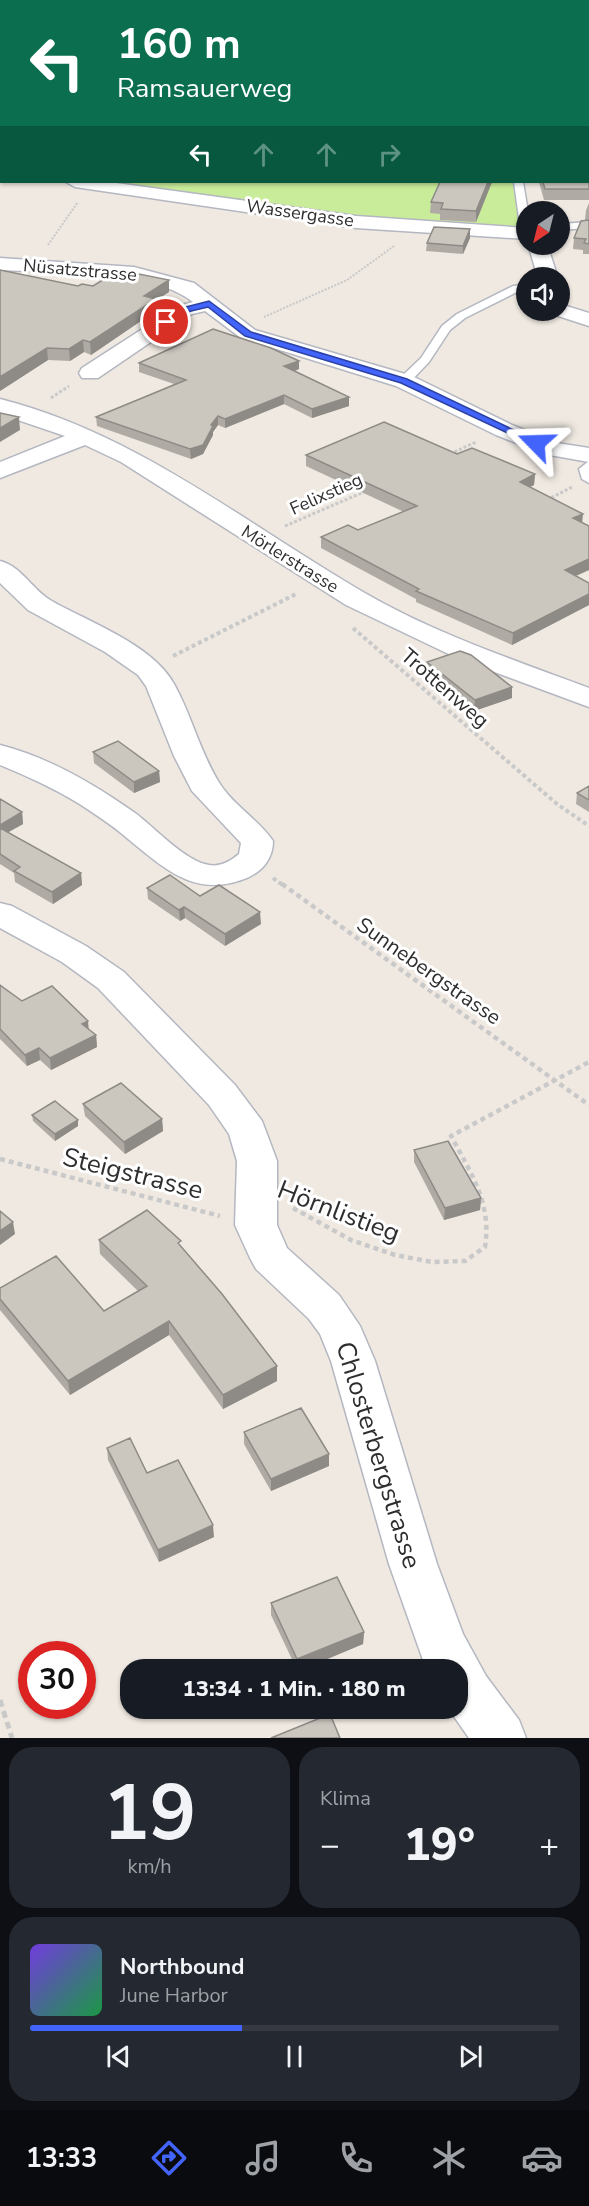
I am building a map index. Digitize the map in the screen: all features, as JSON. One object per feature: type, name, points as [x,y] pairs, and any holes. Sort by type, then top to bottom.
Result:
[{"type":"street","name":"Wassergasse","points":[[90,183],[346,220],[516,235]]},
{"type":"street","name":"Nüsatzstrasse","points":[[0,264],[134,273],[187,287],[248,334],[404,381],[504,430],[552,449],[585,458]]},
{"type":"street","points":[[90,373],[184,310],[209,304]]},
{"type":"street","points":[[570,308],[589,320]]},
{"type":"street","name":"Mörlerstrasse","points":[[0,406],[27,413],[86,436],[129,457],[257,539],[307,579],[356,599],[469,653],[589,698]]},
{"type":"street","points":[[0,471],[86,436]]},
{"type":"street","points":[[0,569],[38,604],[115,646],[148,669],[160,684],[189,756],[208,791],[257,841],[257,852],[251,862],[222,876],[208,875],[180,866],[136,829],[83,793],[55,777],[0,754]]},
{"type":"street","name":"Chlosterbergstrasse","points":[[0,914],[74,954],[111,980],[222,1095],[248,1131],[257,1161],[256,1213],[272,1258],[324,1307],[338,1326],[353,1361],[413,1564],[441,1642],[450,1659]]},
{"type":"street","points":[[468,1694],[500,1738]]},
{"type":"lane","points":[[518,183],[522,201]]},
{"type":"lane","points":[[570,226],[589,225]]},
{"type":"lane","points":[[404,381],[425,360],[446,328],[461,316],[516,288]]},
{"type":"lane","points":[[585,458],[589,479]]},
{"type":"path","points":[[34,265],[82,183]]},
{"type":"path","points":[[234,323],[266,316],[347,280],[416,227]]},
{"type":"path","points":[[27,413],[90,373]]},
{"type":"path","points":[[440,458],[504,430]]},
{"type":"path","points":[[538,505],[578,484],[585,458]]},
{"type":"path","name":"Felixstieg","points":[[257,539],[375,487]]},
{"type":"path","points":[[165,660],[307,579]]},
{"type":"path","name":"Trottenweg","points":[[352,626],[557,804],[589,826]]},
{"type":"path","name":"Sunnebergstrasse","points":[[251,862],[589,1105]]},
{"type":"path","name":"Hörnlistieg","points":[[256,1213],[292,1208],[351,1240],[395,1255],[432,1262],[465,1261],[485,1247],[490,1228],[488,1207],[451,1136],[589,1062]]},
{"type":"path","name":"Steigstrasse","points":[[0,1159],[256,1213]]},
{"type":"path","points":[[0,1700],[12,1738]]},
{"type":"green space","points":[[98,183],[516,183],[518,201],[516,201],[516,232],[419,228]]},
{"type":"building","points":[[440,183],[488,183],[476,211],[441,209],[443,203],[431,202]]},
{"type":"building","points":[[543,183],[589,183],[589,189],[545,189]]},
{"type":"building","points":[[589,220],[589,244],[584,243],[586,239],[574,238],[581,221]]},
{"type":"building","points":[[434,227],[470,229],[463,246],[427,243]]},
{"type":"building","points":[[0,270],[78,286],[82,284],[93,286],[119,270],[169,280],[144,296],[156,299],[90,342],[83,340],[69,349],[47,348],[0,377]]},
{"type":"building","points":[[213,329],[271,348],[299,361],[284,366],[349,397],[312,409],[284,395],[225,419],[218,416],[211,425],[213,426],[203,445],[190,449],[96,417],[186,380],[139,363]]},
{"type":"building","points":[[0,413],[19,417],[0,428]]},
{"type":"building","points":[[384,422],[457,454],[472,448],[535,474],[520,482],[583,514],[573,518],[589,526],[589,559],[565,570],[589,583],[589,594],[513,633],[416,591],[419,589],[321,537],[348,525],[358,530],[417,506],[306,455]]},
{"type":"building","points":[[460,651],[471,655],[512,687],[475,700],[427,662]]},
{"type":"building","points":[[118,741],[159,771],[134,782],[93,752]]},
{"type":"building","points":[[589,786],[589,800],[577,793]]},
{"type":"building","points":[[0,799],[22,812],[0,825]]},
{"type":"building","points":[[0,828],[81,873],[52,892],[14,871],[20,867],[0,854]]},
{"type":"building","points":[[170,875],[200,896],[219,885],[260,912],[225,934],[184,907],[179,910],[147,888]]},
{"type":"building","points":[[0,985],[22,1001],[52,986],[88,1021],[82,1024],[96,1035],[50,1058],[39,1048],[25,1055],[0,1029]]},
{"type":"building","points":[[121,1083],[162,1119],[124,1142],[83,1104]]},
{"type":"building","points":[[55,1101],[78,1120],[55,1134],[32,1115]]},
{"type":"building","points":[[448,1141],[481,1198],[445,1208],[414,1150]]},
{"type":"building","points":[[147,1210],[181,1241],[178,1243],[222,1294],[277,1366],[223,1395],[169,1321],[68,1381],[0,1299],[0,1288],[56,1256],[104,1311],[147,1286],[99,1240]]},
{"type":"building","points":[[0,1211],[13,1222],[0,1231]]},
{"type":"building","points":[[301,1408],[329,1454],[271,1479],[244,1432]]},
{"type":"building","points":[[130,1438],[147,1473],[178,1460],[213,1525],[158,1550],[107,1448]]},
{"type":"building","points":[[337,1577],[364,1632],[297,1659],[271,1603]]},
{"type":"building","points":[[318,1719],[332,1719],[340,1738],[271,1738]]},
{"type":"route","points":[[166,322],[184,310],[209,304],[248,334],[404,381],[504,430],[536,443]]}]
